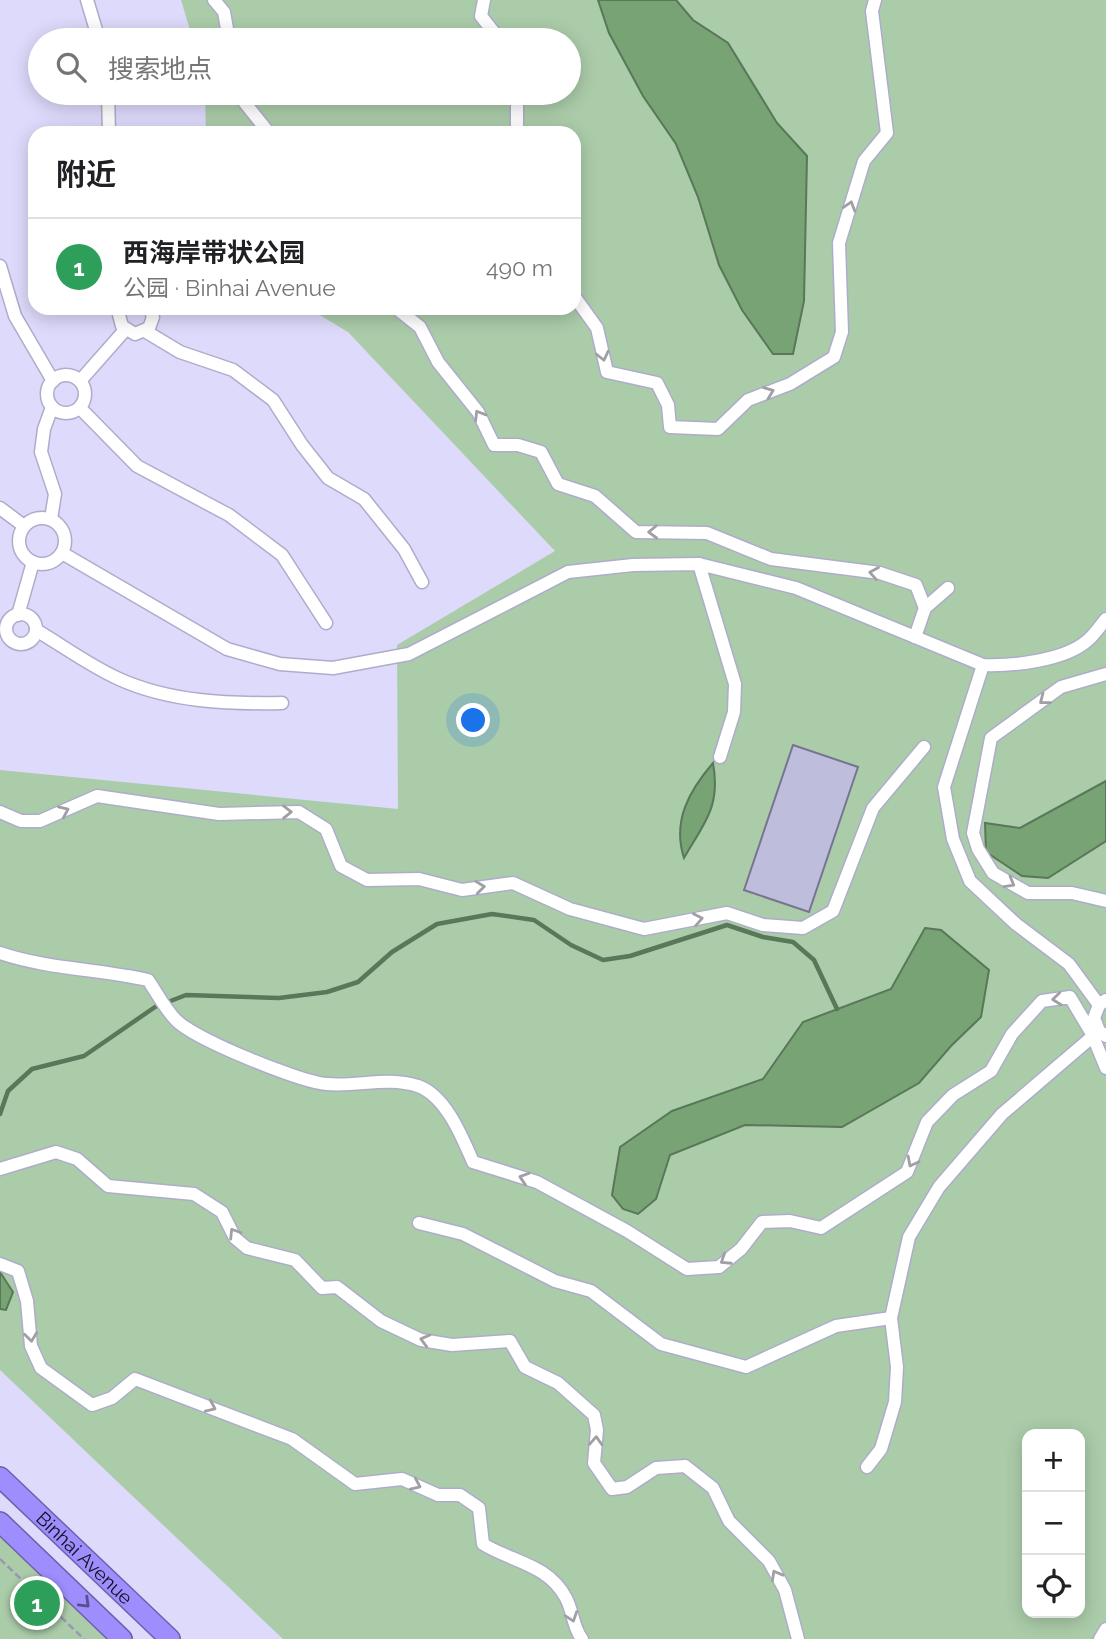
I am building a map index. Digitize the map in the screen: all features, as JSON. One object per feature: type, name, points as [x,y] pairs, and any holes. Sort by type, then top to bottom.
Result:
[{"type":"highway","name":"Binhai Avenue","points":[[0,1477],[170,1639]]},
{"type":"highway","name":"Binhai Avenue","points":[[0,1522],[122,1639]]},
{"type":"street","points":[[87,0],[95,28]]},
{"type":"street","points":[[214,0],[224,12],[227,28]]},
{"type":"street","points":[[484,0],[481,16],[490,28]]},
{"type":"street","points":[[581,306],[597,328],[607,372],[632,380],[657,383],[668,405],[670,427],[718,429],[748,400],[790,384],[834,356],[842,332],[839,243],[864,161],[887,133],[872,11],[875,0]]},
{"type":"street","points":[[108,105],[109,126]]},
{"type":"street","points":[[247,105],[263,126]]},
{"type":"street","points":[[516,105],[517,126]]},
{"type":"street","points":[[0,266],[15,316],[52,381]]},
{"type":"street","points":[[121,315],[120,321],[125,330],[135,334],[145,331],[152,323],[151,315]]},
{"type":"street","points":[[405,315],[420,327],[438,362],[478,412],[494,445],[518,445],[541,452],[558,484],[595,496],[636,532],[707,533],[771,559],[880,573],[916,585],[925,608]]},
{"type":"street","points":[[80,381],[125,330]]},
{"type":"street","points":[[145,331],[180,352],[233,370],[273,400],[302,445],[328,478],[364,499],[404,549],[422,582]]},
{"type":"street","points":[[63,375],[80,381],[85,392],[80,408],[62,413],[52,407],[47,397],[52,381],[63,375]]},
{"type":"street","points":[[51,519],[55,494],[41,452],[44,429],[52,407]]},
{"type":"street","points":[[80,408],[137,466],[229,515],[282,555],[326,623]]},
{"type":"street","points":[[0,508],[24,526]]},
{"type":"street","points":[[37,518],[51,519],[63,530],[65,546],[52,562],[33,562],[19,546],[24,526],[37,518]]},
{"type":"street","points":[[61,553],[226,649],[280,664],[333,668],[409,654],[568,572],[633,565],[699,564],[796,588],[983,665],[1014,666],[1048,659],[1087,642],[1106,619]]},
{"type":"street","points":[[18,615],[33,562]]},
{"type":"street","points":[[699,564],[734,684],[734,712],[720,757]]},
{"type":"street","points":[[915,637],[925,608],[948,588]]},
{"type":"street","points":[[36,630],[32,639],[17,643],[9,638],[3,629],[10,619],[18,615],[30,618],[36,630],[120,680],[187,699],[234,704],[282,704]]},
{"type":"street","points":[[983,665],[944,787],[953,839],[970,881],[1016,924],[1069,964],[1102,1002],[1094,1018],[1106,1068]]},
{"type":"street","points":[[1106,674],[1061,687],[991,738],[972,833],[978,849],[993,873],[1028,893],[1072,893],[1106,901]]},
{"type":"street","points":[[0,811],[21,821],[40,821],[97,796],[219,814],[299,812],[327,829],[341,866],[367,880],[419,880],[461,890],[513,883],[570,909],[644,929],[727,913],[763,925],[803,928],[833,911],[873,808],[925,747]]},
{"type":"street","points":[[0,953],[22,960],[112,972],[148,980],[176,1021],[199,1036],[292,1075],[327,1084],[380,1080],[420,1087],[451,1115],[473,1162],[537,1182],[627,1231],[687,1269],[719,1266],[741,1249],[762,1222],[790,1221],[821,1228],[907,1172],[927,1122],[953,1095],[991,1071],[1012,1034],[1042,1000],[1070,997],[1099,1033]]},
{"type":"street","points":[[867,1466],[881,1449],[895,1402],[897,1367],[891,1318],[909,1237],[939,1187],[1002,1114],[1099,1033]]},
{"type":"street","points":[[0,1169],[56,1152],[77,1159],[108,1186],[194,1194],[222,1212],[235,1238],[247,1248],[295,1260],[322,1288],[337,1287],[381,1321],[421,1340],[452,1345],[510,1341],[525,1367],[558,1383],[594,1415],[597,1430],[594,1463],[612,1489],[626,1488],[656,1468],[685,1466],[713,1488],[729,1521],[769,1561],[785,1590],[798,1639]]},
{"type":"street","points":[[419,1223],[463,1234],[555,1281],[591,1292],[661,1344],[746,1367],[836,1326],[891,1318]]},
{"type":"street","points":[[0,1264],[18,1271],[27,1301],[31,1346],[41,1368],[92,1405],[112,1398],[135,1379],[292,1439],[355,1484],[402,1479],[439,1495],[460,1495],[479,1508],[483,1544],[504,1557],[530,1564],[548,1575],[565,1597],[582,1639]]},
{"type":"street","points":[[1100,1639],[1106,1629]]},
{"type":"path","points":[[0,1559],[84,1639]]},
{"type":"shaded area","points":[[181,0],[1106,0],[1106,1639],[283,1639],[0,1370],[0,770],[398,809],[397,645],[555,551],[348,332],[320,315],[581,315],[581,126],[206,126],[205,105],[581,105],[581,28],[189,28]]},
{"type":"shaded area","points":[[598,0],[676,0],[693,20],[728,43],[777,123],[807,156],[804,301],[793,354],[773,354],[742,310],[719,265],[698,197],[676,144],[643,96],[609,33]]},
{"type":"shaded area","points":[[713,763],[713,803],[684,858],[680,831],[685,807],[697,784]]},
{"type":"shaded area","points":[[1106,781],[1106,841],[1048,878],[1022,876],[986,852],[985,823],[1020,828]]},
{"type":"shaded area","points":[[925,928],[941,930],[989,970],[981,1017],[919,1083],[842,1127],[745,1125],[670,1155],[656,1199],[638,1214],[623,1209],[612,1195],[620,1147],[672,1111],[763,1079],[803,1022],[891,989]]},
{"type":"shaded area","points":[[0,1272],[13,1292],[6,1310],[0,1309]]},
{"type":"shaded area","points":[[0,1533],[111,1639],[0,1639]]},
{"type":"building","points":[[793,745],[858,767],[809,912],[744,890]]},
{"type":"waterway","points":[[0,1114],[8,1091],[32,1069],[84,1056],[155,1007],[186,995],[279,998],[327,992],[358,982],[392,952],[437,924],[492,914],[534,920],[571,945],[603,960],[630,956],[727,925],[763,937],[793,942],[814,960],[837,1009]]},
{"type":"place","name":"西海岸带状公园","points":[[37,1603]]}]
